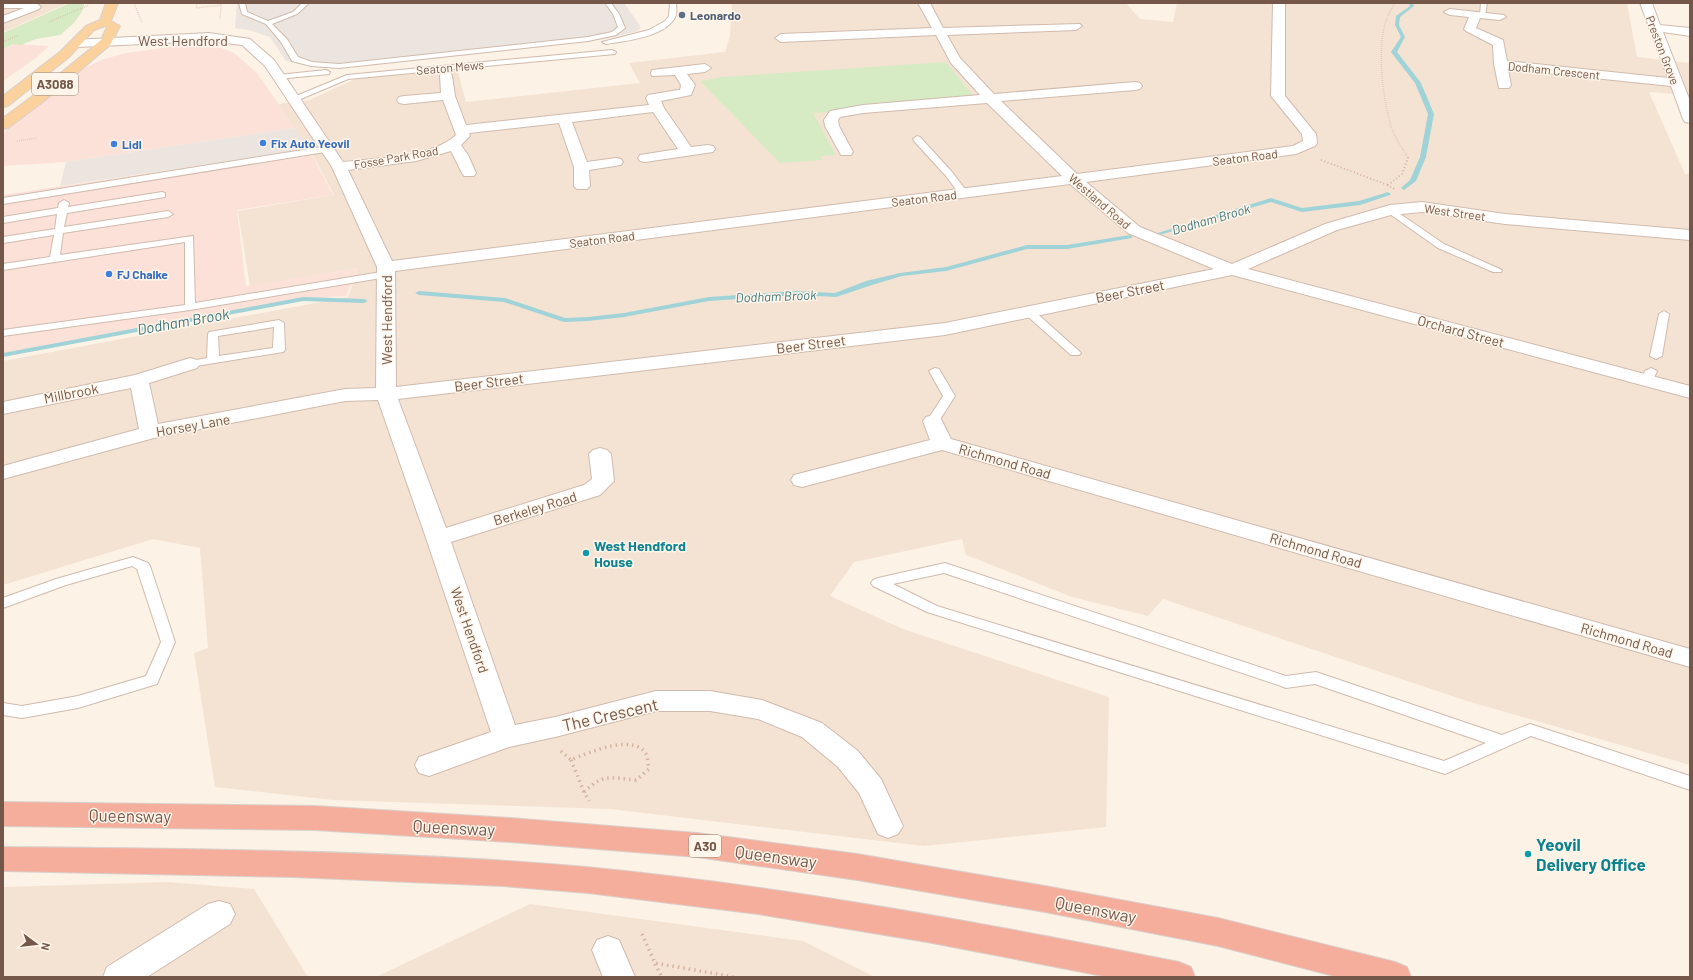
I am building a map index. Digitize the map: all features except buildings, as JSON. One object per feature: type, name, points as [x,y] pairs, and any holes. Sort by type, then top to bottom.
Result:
[{"type":"highway","name":"Queensway","points":[[3,814],[315,818],[510,830],[697,845],[857,867],[1053,900],[1218,932],[1395,977]]},
{"type":"highway","points":[[3,859],[319,865],[495,872],[673,890],[846,915],[1043,949],[1179,977]]},
{"type":"main road","points":[[112,3],[112,30]]},
{"type":"main road","name":"A3088","points":[[3,103],[76,38],[90,28],[112,30]]},
{"type":"main road","name":"A3088","points":[[3,125],[74,68],[112,30]]},
{"type":"street","name":"Westland Road","points":[[924,3],[955,60],[990,98],[1074,178],[1134,230],[1232,270]]},
{"type":"street","name":"Seaton Road","points":[[387,270],[1074,178],[1296,150],[1310,143],[1309,134],[1278,96],[1279,3]]},
{"type":"street","name":"Preston Grove","points":[[1646,3],[1654,28],[1690,119]]},
{"type":"street","points":[[3,5],[29,4],[35,7],[3,20]]},
{"type":"street","points":[[1450,12],[1500,17]]},
{"type":"street","name":"Dodham Crescent","points":[[1480,15],[1470,29],[1499,43],[1500,64],[1676,83]]},
{"type":"street","points":[[781,38],[1076,26]]},
{"type":"street","points":[[1654,28],[1690,32]]},
{"type":"street","points":[[141,29],[157,32],[172,38]]},
{"type":"street","points":[[76,38],[112,30],[157,32]]},
{"type":"street","name":"West Hendford","points":[[112,30],[172,38],[209,38],[246,42],[270,63],[339,167],[387,270],[386,394],[438,538],[506,737]]},
{"type":"street","points":[[74,68],[117,50],[172,38]]},
{"type":"street","points":[[1500,64],[1504,85]]},
{"type":"street","points":[[657,73],[705,68]]},
{"type":"street","points":[[679,70],[688,85],[686,92],[653,98],[656,108],[687,151]]},
{"type":"street","points":[[446,76],[448,96],[460,130],[656,108]]},
{"type":"street","points":[[846,152],[832,126],[831,120],[835,114],[863,109],[1135,86]]},
{"type":"street","points":[[404,100],[448,96]]},
{"type":"street","points":[[564,118],[581,167],[582,186]]},
{"type":"street","name":"Fosse Park Road","points":[[339,167],[438,151],[453,144],[463,136],[460,130]]},
{"type":"street","name":"Fosse Park Road","points":[[453,144],[461,155],[469,173]]},
{"type":"street","points":[[645,158],[708,148]]},
{"type":"street","points":[[581,167],[616,162]]},
{"type":"street","name":"West Street","points":[[1232,270],[1331,227],[1390,210],[1422,207],[1505,219],[1690,235]]},
{"type":"street","name":"Beer Street","points":[[386,394],[945,329],[1232,270]]},
{"type":"street","name":"Orchard Street","points":[[1232,270],[1649,376],[1690,392]]},
{"type":"street","name":"Millbrook","points":[[3,408],[24,396],[139,380],[190,364]]},
{"type":"street","points":[[139,380],[147,422],[151,432]]},
{"type":"street","name":"Horsey Lane","points":[[3,474],[151,432],[345,395],[386,394]]},
{"type":"street","name":"Richmond Road","points":[[933,421],[942,443]]},
{"type":"street","name":"Richmond Road","points":[[802,480],[942,443],[1690,658]]},
{"type":"street","name":"Berkeley Road","points":[[438,538],[592,490],[603,481],[600,454]]},
{"type":"street","name":"The Crescent","points":[[429,765],[506,737],[555,727],[656,701],[710,701],[762,710],[812,730],[848,759],[872,787],[888,826]]},
{"type":"street","points":[[119,977],[219,914]]},
{"type":"lane","points":[[242,3],[244,13],[268,23],[284,41],[295,58],[311,64],[339,66],[472,53],[588,39],[614,34],[622,28],[608,3]]},
{"type":"lane","points":[[268,23],[295,14],[306,3]]},
{"type":"lane","points":[[278,77],[593,44],[638,36],[660,28],[672,16],[673,3]]},
{"type":"lane","points":[[1480,15],[1484,3]]},
{"type":"lane","name":"Seaton Mews","points":[[293,99],[347,76],[612,52]]},
{"type":"lane","points":[[917,139],[949,174],[963,193]]},
{"type":"lane","points":[[3,201],[328,149]]},
{"type":"lane","points":[[54,260],[66,191]]},
{"type":"lane","points":[[3,220],[162,195]]},
{"type":"lane","points":[[1390,210],[1441,246],[1497,270]]},
{"type":"lane","points":[[3,240],[168,214]]},
{"type":"lane","points":[[3,267],[190,238],[190,307]]},
{"type":"lane","points":[[3,333],[190,307],[387,270]]},
{"type":"lane","points":[[1029,312],[1075,353]]},
{"type":"lane","points":[[1656,356],[1664,314]]},
{"type":"lane","points":[[190,364],[213,361],[279,350],[279,323],[213,334],[213,361]]},
{"type":"lane","points":[[933,421],[949,396],[935,371]]},
{"type":"lane","points":[[3,604],[61,582],[133,561],[143,566],[168,642],[152,680],[71,703],[22,712],[3,709]]},
{"type":"lane","points":[[1503,742],[1316,678],[1286,682],[945,568],[878,583],[932,609],[1445,768],[1530,730],[1690,783]]},
{"type":"path","points":[[198,3],[196,8],[221,5],[221,24]]},
{"type":"path","points":[[1388,185],[1402,174],[1408,158],[1396,138],[1391,125],[1384,73],[1383,34],[1389,12],[1395,3]]},
{"type":"path","points":[[16,141],[37,138]]},
{"type":"path","points":[[1296,150],[1388,185],[1422,207]]},
{"type":"path","points":[[555,727],[562,753],[571,760],[589,801]]},
{"type":"path","points":[[571,760],[621,745],[632,744],[642,748],[649,759],[649,769],[636,780],[607,778],[596,781],[584,792]]},
{"type":"path","points":[[642,934],[662,977]]},
{"type":"path","points":[[655,963],[734,977]]},
{"type":"shaded area","points":[[3,3],[68,3],[3,32]]},
{"type":"shaded area","points":[[237,3],[624,3],[641,27],[638,31],[606,39],[341,68],[317,67],[286,61],[270,37],[249,30],[235,28]]},
{"type":"shaded area","points":[[732,3],[1126,3],[1140,19],[1173,22],[1177,3],[1627,3],[1637,57],[1690,63],[1690,95],[1649,92],[1685,174],[1690,174],[1690,765],[1467,701],[1163,599],[1148,616],[1072,597],[966,555],[962,539],[854,562],[830,596],[903,629],[1109,697],[1106,827],[924,846],[610,809],[333,800],[215,787],[194,653],[208,648],[200,548],[153,539],[3,585],[3,361],[348,297],[358,268],[250,286],[238,211],[334,195],[313,155],[278,104],[309,100],[358,78],[457,69],[466,102],[640,83],[629,63],[725,52],[730,36]]},
{"type":"shaded area","points":[[14,44],[49,46],[36,58],[3,81],[3,49]]},
{"type":"shaded area","points":[[178,46],[221,48],[234,53],[257,73],[295,128],[66,162],[3,166],[3,133],[84,68],[104,59],[126,53]]},
{"type":"shaded area","points":[[295,128],[309,149],[60,186],[66,162]]},
{"type":"shaded area","points":[[309,149],[333,195],[237,210],[246,286],[358,268],[346,296],[303,299],[3,355],[3,195]]},
{"type":"shaded area","points":[[168,882],[254,889],[308,977],[3,977],[3,887]]},
{"type":"shaded area","points":[[530,904],[803,941],[875,977],[376,977]]},
{"type":"green space","points":[[70,3],[84,3],[83,10],[74,23],[60,35],[36,39],[21,45],[13,44],[3,49],[3,33]]},
{"type":"green space","points":[[946,62],[973,96],[841,108],[832,112],[813,113],[836,155],[821,156],[822,160],[780,163],[700,81],[722,77]]},
{"type":"waterway","points":[[1404,188],[1413,181],[1423,157],[1431,114],[1418,83],[1394,52],[1403,37],[1397,25],[1398,16],[1412,6],[1411,3]]},
{"type":"waterway","points":[[1161,233],[1271,200],[1302,210],[1360,203],[1388,194]]},
{"type":"waterway","name":"Dodham Brook","points":[[419,293],[505,300],[564,320],[588,319],[624,315],[709,299],[796,293],[836,295],[869,283],[902,274],[946,269],[1027,247],[1067,247],[1130,237]]},
{"type":"waterway","name":"Dodham Brook","points":[[3,355],[303,299],[364,301]]},
{"type":"place","name":"Leonardo","points":[[682,15]]},
{"type":"place","name":"Fix Auto Yeovil","points":[[263,143]]},
{"type":"place","name":"Lidl","points":[[114,144]]},
{"type":"place","name":"FJ Chalke","points":[[109,274]]},
{"type":"place","name":"West Hendford House","points":[[586,553]]},
{"type":"place","name":"Yeovil Delivery Office","points":[[1528,854]]}]
